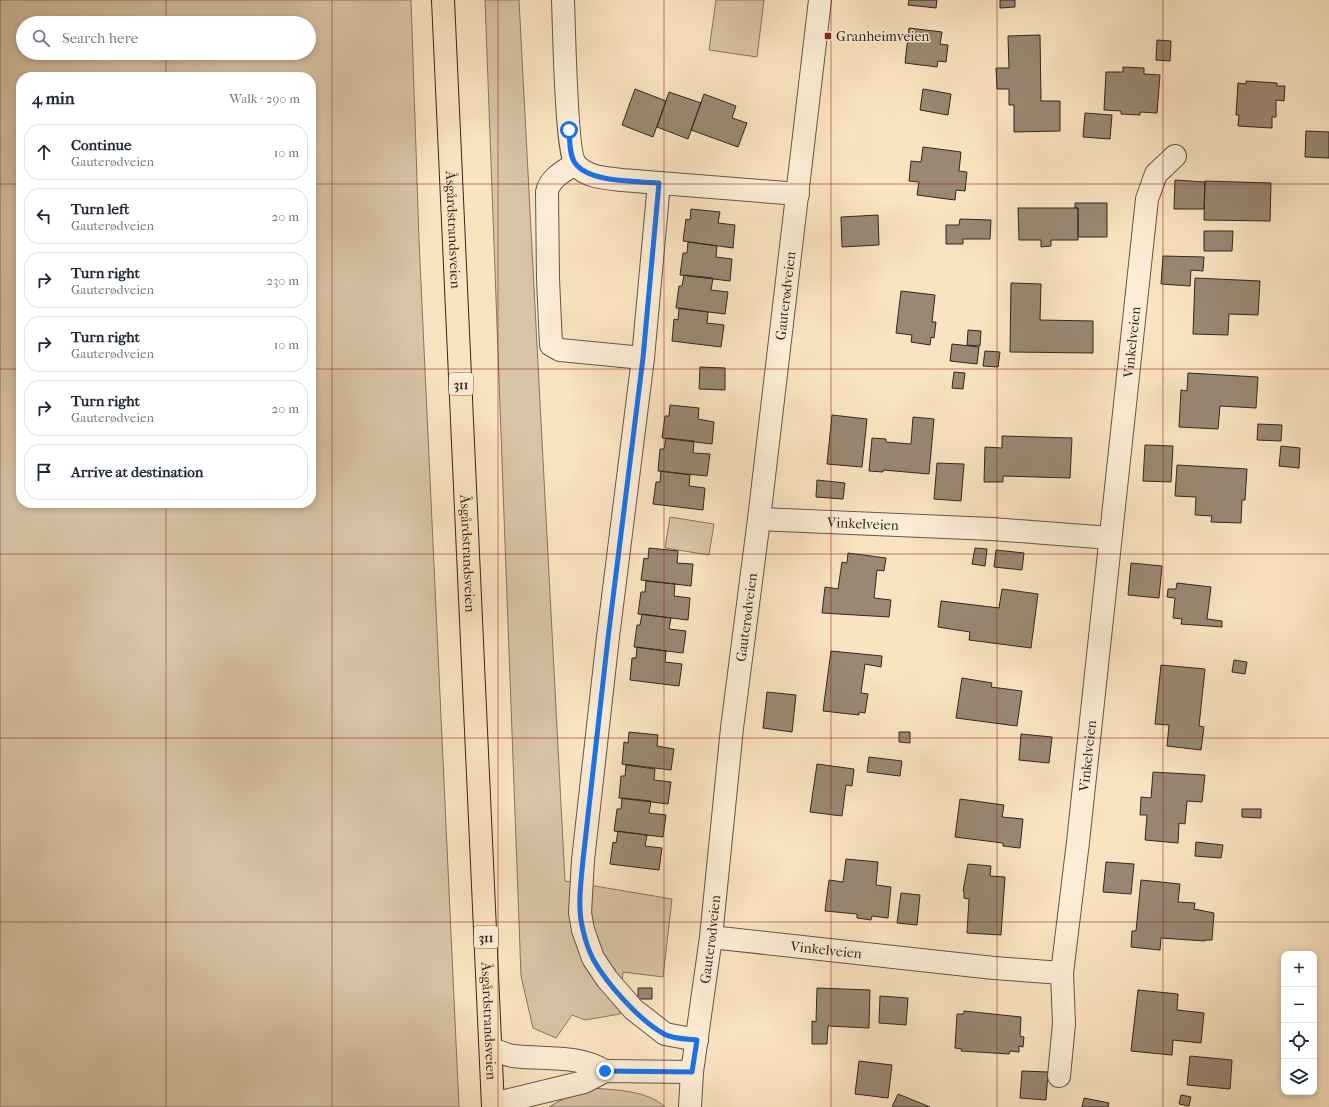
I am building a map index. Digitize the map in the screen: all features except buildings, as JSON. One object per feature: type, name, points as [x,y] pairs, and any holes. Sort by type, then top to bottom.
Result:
[{"type":"main road","name":"Åsgårdstrandsveien","points":[[443,0],[492,1049],[493,1106]]},
{"type":"street","points":[[563,0],[569,130],[572,157],[575,164],[593,176],[659,183],[798,194]]},
{"type":"street","name":"Gauterødveien","points":[[690,1107],[692,1072],[711,937],[732,728],[760,519],[820,0]]},
{"type":"street","name":"Vinkelveien","points":[[1059,1076],[1064,1024],[1062,973],[1078,842],[1110,538],[1116,499],[1147,198],[1156,174],[1175,156]]},
{"type":"street","points":[[575,164],[554,178],[548,187],[547,192],[548,279],[551,345],[560,350],[643,358]]},
{"type":"street","points":[[659,183],[643,358],[608,638],[583,860],[580,912],[583,930],[593,958],[607,979],[633,1008],[665,1034],[697,1040]]},
{"type":"street","name":"Vinkelveien","points":[[760,519],[992,529],[1110,538]]},
{"type":"street","name":"Vinkelveien","points":[[711,937],[994,968],[1062,973]]},
{"type":"street","points":[[492,1049],[512,1056],[565,1058],[592,1063],[605,1071]]},
{"type":"street","points":[[493,1106],[584,1082],[605,1071],[692,1072]]},
{"type":"shaded area","points":[[0,0],[411,0],[419,240],[459,1107],[0,1107]]},
{"type":"shaded area","points":[[485,0],[519,0],[565,881],[672,899],[663,977],[623,972],[620,1014],[585,1020],[572,1015],[556,1038],[533,1028],[521,976]]},
{"type":"shaded area","points":[[716,0],[764,0],[757,57],[709,50]]},
{"type":"shaded area","points":[[670,517],[714,524],[709,555],[665,548]]},
{"type":"shaded area","points":[[592,1088],[620,1090],[640,1094],[658,1101],[665,1107],[549,1107],[563,1099]]},
{"type":"place","name":"Granheimveien","points":[[828,36]]},
{"type":"route","points":[[569,130],[572,157],[575,164],[593,176],[659,183],[643,358],[621,546],[608,638],[583,860],[580,912],[583,930],[593,958],[607,979],[633,1008],[646,1021],[665,1034],[683,1039],[697,1040],[692,1072],[605,1071]]}]
